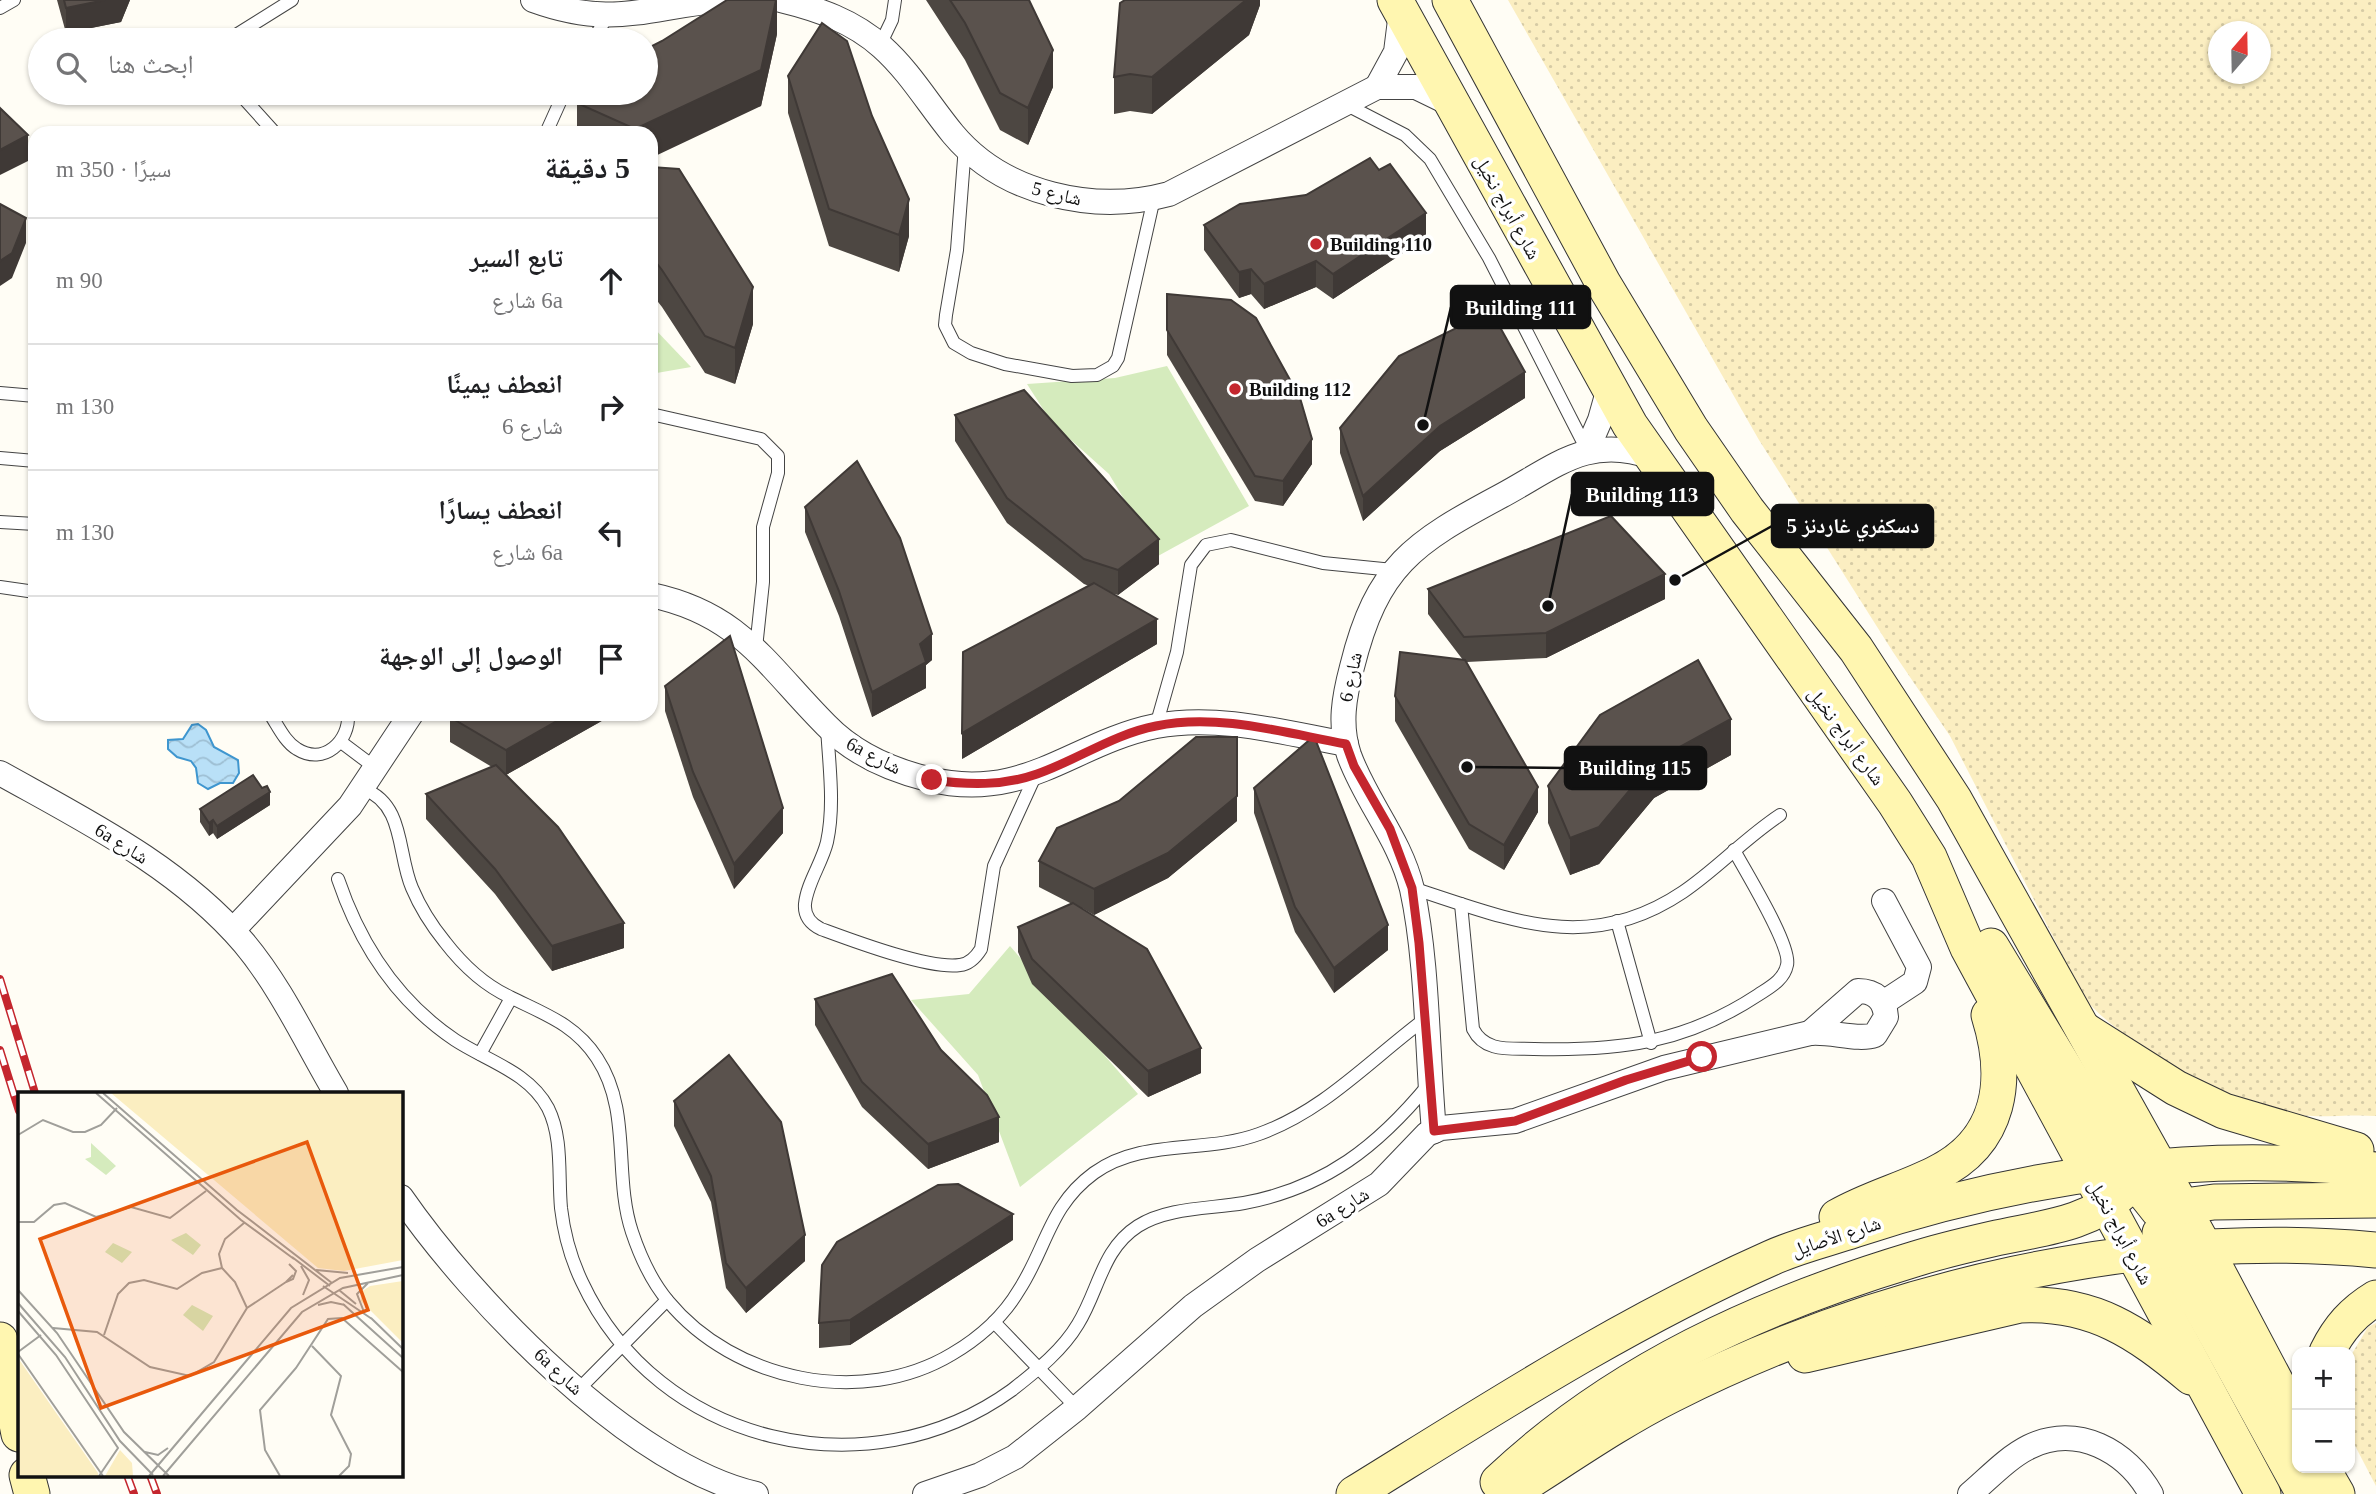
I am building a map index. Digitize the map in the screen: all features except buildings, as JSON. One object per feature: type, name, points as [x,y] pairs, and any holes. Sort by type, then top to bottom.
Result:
[{"type":"main road","name":"شارع أبراج نخيل","points":[[1450,0],[1660,381],[1740,500],[1856,649],[1923,748],[2137,1127],[2125,1179],[2132,1253],[2263,1494]]},
{"type":"main road","name":"شارع أبراج نخيل","points":[[1398,6],[1609,388],[1652,457],[1863,756],[1929,857],[1968,948],[2125,1179],[2163,1210],[2170,1250],[2305,1494]]},
{"type":"main road","points":[[1486,1494],[1524,1458],[1581,1412],[1622,1384],[1719,1334],[1859,1277],[1991,1239],[2073,1222],[2125,1179],[2004,967],[1929,857]]},
{"type":"main road","points":[[1774,1256],[1848,1210],[1935,1174],[1959,1160],[1978,1141],[1991,1118],[1999,1091],[2000,1064],[1995,1036],[1968,948]]},
{"type":"main road","points":[[2078,1024],[2176,1088],[2224,1111],[2376,1156]]},
{"type":"main road","name":"شارع الأصايل","points":[[1354,1494],[1572,1360],[1659,1312],[1774,1256],[1886,1219],[1970,1198],[2274,1161],[2376,1170]]},
{"type":"main road","points":[[2132,1253],[2139,1233],[2163,1210],[2376,1200]]},
{"type":"main road","points":[[2163,1210],[2179,1232],[2205,1248],[2292,1413]]},
{"type":"main road","points":[[1509,1494],[1635,1415],[1706,1378],[1781,1344],[1849,1319],[2005,1278],[2094,1258],[2132,1253],[2205,1248],[2376,1250]]},
{"type":"main road","points":[[2330,1347],[2343,1325],[2357,1310],[2376,1298]]},
{"type":"main road","points":[[1706,1378],[2020,1305],[2048,1304],[2080,1309],[2134,1332],[2203,1386]]},
{"type":"main road","points":[[0,1340],[18,1429]]},
{"type":"main road","points":[[2325,1473],[2337,1494]]},
{"type":"main road","points":[[2333,1473],[2337,1494]]},
{"type":"main road","points":[[27,1476],[32,1494]]},
{"type":"street","points":[[533,0],[580,14],[607,17],[723,0]]},
{"type":"street","name":"شارع 5","points":[[781,0],[835,16],[880,45],[965,146],[1001,173],[1042,191],[1098,202],[1154,198],[1184,187],[1377,87],[1416,87],[1451,104]]},
{"type":"street","points":[[1377,87],[1396,52],[1398,6]]},
{"type":"street","points":[[1587,450],[1609,388]]},
{"type":"street","name":"شارع 6","points":[[1434,1131],[1412,888],[1394,839],[1354,766],[1346,744],[1344,698],[1359,639],[1369,610],[1394,570],[1438,531],[1587,450],[1620,449],[1652,457]]},
{"type":"street","name":"6a شارع","points":[[658,597],[703,612],[756,648],[845,742],[886,766],[932,780],[985,784],[1036,774],[1116,739],[1156,726],[1193,722],[1222,723],[1346,744]]},
{"type":"street","points":[[233,930],[370,779],[407,721]]},
{"type":"street","name":"6a شارع","points":[[0,772],[158,866],[233,930],[263,970],[335,1092]]},
{"type":"street","points":[[1883,1003],[1915,982],[1919,967],[1884,901]]},
{"type":"street","points":[[1434,1131],[1515,1121],[1664,1068],[1810,1033],[1832,1032],[1861,1038],[1875,1035],[1886,1017],[1883,1003],[1872,993],[1858,991],[1810,1033]]},
{"type":"street","name":"6a شارع","points":[[925,1494],[980,1475],[1015,1457],[1077,1408],[1194,1306],[1257,1261],[1379,1184],[1414,1145],[1434,1131]]},
{"type":"street","name":"6a شارع","points":[[402,1199],[468,1281],[578,1390],[639,1440],[673,1461],[709,1479],[756,1494]]},
{"type":"street","points":[[1970,1494],[2014,1456],[2031,1446],[2067,1438],[2087,1441],[2116,1454],[2143,1479],[2151,1494]]},
{"type":"lane","points":[[0,8],[14,0]]},
{"type":"lane","points":[[247,28],[292,0]]},
{"type":"lane","points":[[880,45],[892,20],[895,0]]},
{"type":"lane","points":[[600,28],[607,17]]},
{"type":"lane","points":[[1345,103],[1405,135],[1430,159],[1489,258],[1587,450]]},
{"type":"lane","points":[[250,105],[269,126]]},
{"type":"lane","points":[[549,126],[559,105]]},
{"type":"lane","points":[[965,146],[958,242],[945,325],[954,342],[962,348],[1005,364],[1088,377],[1113,366],[1120,349],[1154,198]]},
{"type":"lane","points":[[0,393],[28,395]]},
{"type":"lane","points":[[658,416],[761,439],[778,456],[778,473],[762,527],[762,582],[756,648]]},
{"type":"lane","points":[[0,458],[28,460]]},
{"type":"lane","points":[[0,522],[28,524]]},
{"type":"lane","points":[[1156,726],[1177,652],[1191,565],[1206,545],[1231,540],[1323,563],[1394,570]]},
{"type":"lane","points":[[0,587],[28,591]]},
{"type":"lane","points":[[275,721],[290,744],[299,751],[321,754],[341,742],[349,721]]},
{"type":"lane","points":[[827,726],[830,826],[821,864],[807,896],[805,912],[814,925],[821,929],[917,959],[960,965],[976,957],[981,949],[994,866],[1036,774]]},
{"type":"lane","points":[[341,742],[370,779],[376,794],[391,810],[412,889],[443,940],[485,982],[511,998],[550,1014],[569,1026],[585,1042],[609,1080],[619,1118],[621,1185],[626,1210],[642,1257],[667,1300],[708,1339],[750,1362],[786,1375],[841,1382],[897,1376],[949,1356],[994,1322],[1020,1290],[1054,1214],[1067,1197],[1099,1169],[1138,1153],[1235,1141],[1294,1119],[1329,1098],[1425,1019]]},
{"type":"lane","points":[[1412,888],[1506,919],[1546,927],[1593,926],[1640,914],[1684,892],[1780,815]]},
{"type":"lane","points":[[1461,904],[1473,1029],[1482,1042],[1497,1048],[1572,1050],[1651,1042],[1724,1016],[1773,984],[1784,973],[1787,951],[1734,850]]},
{"type":"lane","points":[[338,879],[359,933],[391,981],[432,1022],[480,1054],[517,1074],[546,1104],[554,1123],[561,1208],[573,1258],[593,1304],[622,1345],[673,1395],[704,1413],[748,1432],[807,1445],[878,1444],[948,1426],[980,1410],[1054,1355],[1079,1323],[1108,1257],[1129,1232],[1157,1217],[1274,1196],[1328,1174],[1375,1143],[1429,1084]]},
{"type":"lane","points":[[1617,921],[1651,1042]]},
{"type":"lane","points":[[480,1054],[511,998]]},
{"type":"lane","points":[[578,1390],[667,1300]]},
{"type":"lane","points":[[994,1322],[1077,1408]]},
{"type":"green space","points":[[658,332],[691,367],[658,373]]},
{"type":"green space","points":[[1167,366],[1249,506],[1158,556],[1109,474],[1052,423],[1027,384],[1115,378]]},
{"type":"green space","points":[[1010,946],[1138,1094],[1020,1187],[978,1075],[911,1000],[969,994]]},
{"type":"sand","points":[[1508,0],[2376,0],[2376,1116],[2295,1115],[2242,1100],[2212,1087],[2153,1054],[2103,1017],[2085,999],[1950,736],[1893,652],[1759,440]]},
{"type":"sand","points":[[2376,1323],[2376,1486],[2355,1446],[2355,1349],[2368,1327]]},
{"type":"water","points":[[198,724],[206,730],[214,747],[238,760],[239,773],[233,783],[220,783],[208,789],[198,783],[196,768],[191,761],[177,757],[168,749],[168,740],[183,739],[192,725]]},
{"type":"railway","points":[[0,979],[35,1092]]},
{"type":"railway","points":[[0,1050],[18,1108]]},
{"type":"railway","points":[[127,1476],[134,1494]]},
{"type":"railway","points":[[150,1476],[157,1494]]},
{"type":"place","name":"Building 110","points":[[1316,244]]},
{"type":"place","name":"Building 112","points":[[1235,389]]},
{"type":"place","name":"Building 111","points":[[1423,425]]},
{"type":"place","name":"دسكفري غاردنز 5","points":[[1675,580]]},
{"type":"place","name":"Building 113","points":[[1548,606]]},
{"type":"place","name":"Building 115","points":[[1467,767]]},
{"type":"route","points":[[932,780],[958,784],[1011,781],[1056,766],[1135,731],[1174,723],[1231,724],[1346,744],[1354,766],[1390,829],[1412,888],[1434,1131],[1448,1127],[1515,1121],[1626,1080],[1702,1057]]}]
